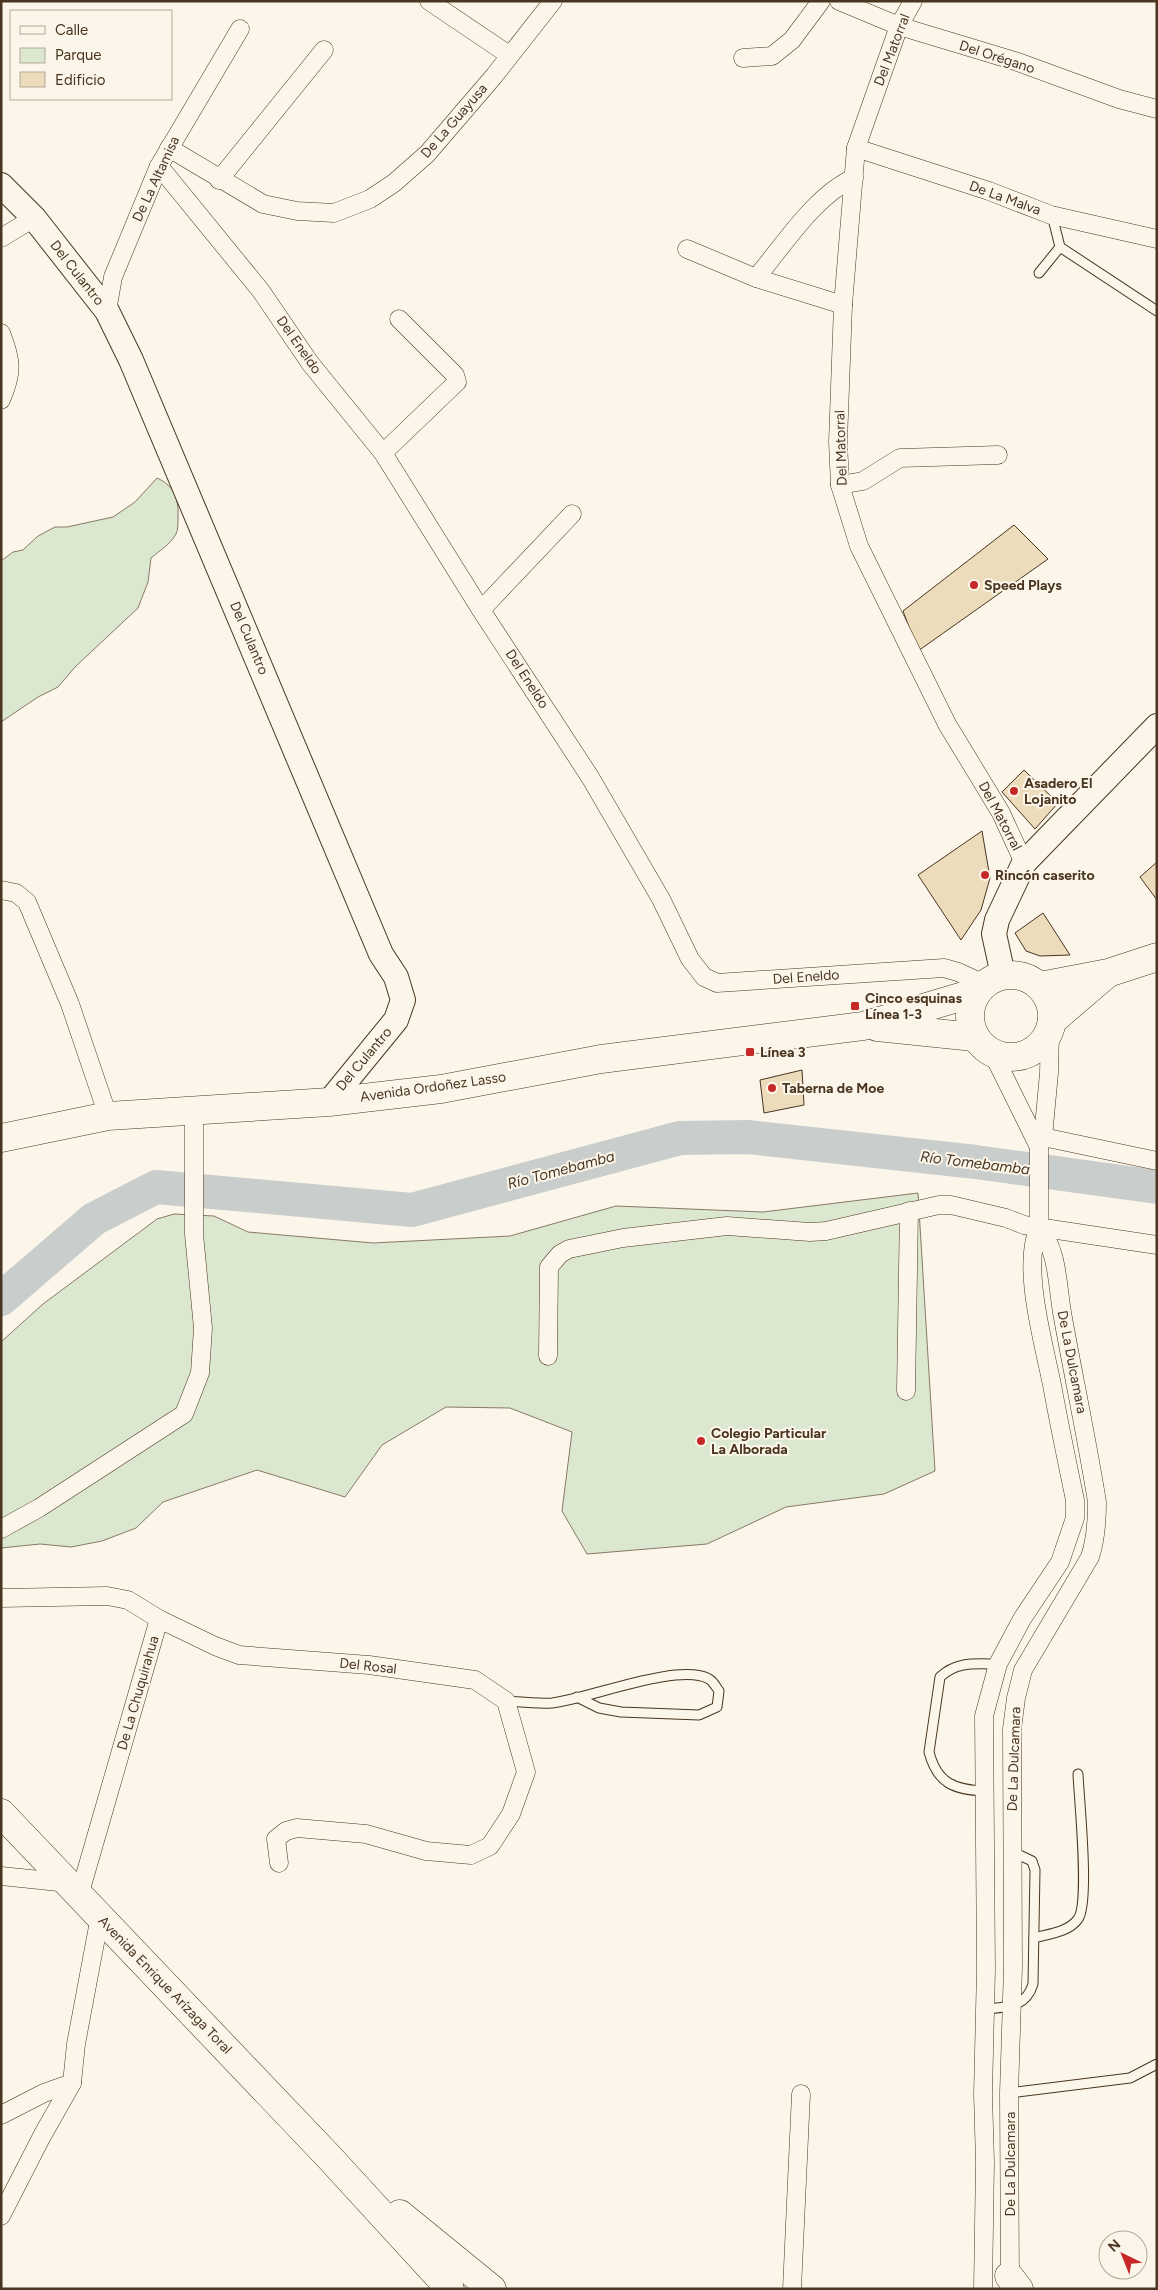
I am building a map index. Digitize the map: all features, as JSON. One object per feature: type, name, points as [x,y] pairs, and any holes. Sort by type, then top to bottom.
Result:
[{"type":"main road","points":[[1040,986],[1108,973],[1157,957]]},
{"type":"main road","points":[[1051,1026],[1052,1008],[1047,996],[1040,986],[1029,978],[1016,975],[988,984],[969,1014],[984,1045],[1004,1058],[1016,1058],[1027,1054],[1042,1044],[1051,1026],[1108,973]]},
{"type":"main road","name":"Avenida Ordoñez Lasso","points":[[1,1138],[108,1116],[194,1109],[329,1102],[440,1089],[601,1060],[863,1026],[988,984]]},
{"type":"main road","name":"Avenida Ordoñez Lasso","points":[[863,1026],[984,1045]]},
{"type":"main road","name":"Avenida Enrique Arízaga Toral","points":[[1,1813],[329,2157],[450,2289]]},
{"type":"main road","name":"Avenida Enrique Arízaga Toral","points":[[329,2157],[492,2289]]},
{"type":"street","points":[[429,1],[509,55]]},
{"type":"street","name":"De La Guayusa","points":[[169,148],[219,180],[263,204],[297,211],[334,213],[370,199],[394,183],[427,154],[494,76],[553,1]]},
{"type":"street","points":[[743,58],[772,56],[792,40],[821,1]]},
{"type":"street","name":"Del Orégano","points":[[839,1],[899,26],[1016,61],[1119,99],[1157,109]]},
{"type":"street","name":"Del Matorral","points":[[913,1],[899,26],[856,148],[843,305],[838,442],[840,485],[859,546],[947,724],[1001,814],[1024,863]]},
{"type":"street","name":"De La Altamisa","points":[[107,311],[113,277],[159,166],[240,29]]},
{"type":"street","points":[[219,180],[324,50]]},
{"type":"street","name":"De La Malva","points":[[856,148],[989,191],[1052,215],[1157,239]]},
{"type":"street","name":"Del Eneldo","points":[[159,166],[261,291],[310,363],[383,453],[590,777],[661,899],[690,959],[704,977],[718,983],[944,968],[988,984]]},
{"type":"street","points":[[756,278],[818,204],[844,182],[854,178]]},
{"type":"street","name":"Del Culantro","points":[[1,185],[34,218],[107,311],[135,369],[297,750],[345,871],[381,954],[396,977],[402,1000],[396,1020],[329,1102]]},
{"type":"street","points":[[1,238],[34,218]]},
{"type":"street","points":[[687,250],[756,278],[843,305]]},
{"type":"street","points":[[383,453],[457,382],[455,375],[399,319]]},
{"type":"street","points":[[1,333],[10,358],[8,384],[1,400]]},
{"type":"street","points":[[840,485],[863,481],[900,458],[998,456]]},
{"type":"street","points":[[482,610],[572,514]]},
{"type":"street","points":[[988,984],[997,920],[1024,863],[1157,726]]},
{"type":"street","points":[[1,890],[16,893],[27,902],[70,1004],[108,1116]]},
{"type":"street","name":"De La Dulcamara","points":[[983,2289],[985,2009],[984,1716],[998,1664],[1022,1619],[1060,1562],[1075,1518],[1075,1500],[1040,1325],[1033,1272],[1032,1251],[1039,1223],[1040,1145],[1049,1073],[1051,1026]]},
{"type":"street","name":"De La Dulcamara","points":[[984,1045],[1040,1145]]},
{"type":"street","points":[[1,1529],[39,1508],[184,1414],[200,1372],[203,1328],[194,1234],[194,1109]]},
{"type":"street","points":[[1040,1145],[1157,1161]]},
{"type":"street","points":[[548,1356],[548,1267],[560,1254],[569,1249],[623,1238],[726,1226],[810,1232],[826,1231],[909,1211],[939,1205],[951,1205],[1157,1245]]},
{"type":"street","points":[[906,1392],[909,1211]]},
{"type":"street","name":"De La Dulcamara","points":[[1013,2285],[1010,2093],[1012,2007],[1012,1729],[1016,1698],[1023,1670],[1090,1557],[1095,1541],[1097,1523],[1097,1502],[1052,1250],[1039,1223]]},
{"type":"street","name":"De La Chuquirahua","points":[[1,1598],[107,1596],[128,1600],[160,1618],[74,1889]]},
{"type":"street","name":"Del Rosal","points":[[160,1618],[215,1646],[239,1655],[369,1665],[475,1680],[506,1701]]},
{"type":"street","points":[[279,1864],[276,1839],[286,1831],[297,1828],[366,1834],[426,1851],[471,1855],[490,1846],[512,1814],[526,1772],[506,1701]]},
{"type":"street","points":[[1,1876],[74,1889]]},
{"type":"street","points":[[1,2216],[42,2136],[72,2083],[76,2044],[100,1916]]},
{"type":"street","points":[[1,2115],[72,2083]]},
{"type":"street","points":[[792,2289],[800,2094]]},
{"type":"lane","points":[[1052,215],[1060,247],[1157,311]]},
{"type":"lane","points":[[1039,272],[1060,247]]},
{"type":"lane","points":[[985,1791],[963,1790],[941,1778],[931,1762],[929,1752],[940,1677],[952,1667],[961,1664],[998,1664]]},
{"type":"lane","points":[[506,1701],[552,1703],[596,1691],[678,1675],[697,1675],[710,1680],[719,1691],[717,1707],[699,1714],[621,1712],[599,1708],[578,1697]]},
{"type":"lane","points":[[1034,1938],[1070,1927],[1080,1918],[1084,1889],[1078,1774]]},
{"type":"lane","points":[[985,2009],[1012,2007],[1026,1999],[1033,1984],[1033,1864],[1028,1858],[1012,1852]]},
{"type":"lane","points":[[1010,2093],[1130,2078],[1157,2064]]},
{"type":"green space","points":[[157,478],[168,485],[175,494],[178,506],[178,529],[171,541],[151,558],[148,582],[138,608],[75,667],[58,687],[38,697],[1,722],[1,561],[13,552],[23,550],[38,536],[55,527],[67,527],[113,517],[135,502]]},
{"type":"green space","points":[[918,1193],[935,1471],[884,1494],[786,1507],[707,1544],[587,1554],[562,1511],[572,1432],[510,1408],[446,1407],[382,1445],[345,1497],[257,1470],[163,1502],[136,1528],[102,1541],[71,1547],[40,1544],[1,1548],[1,1342],[43,1304],[157,1219],[174,1214],[214,1216],[248,1232],[373,1243],[510,1236],[616,1206],[763,1212]]},
{"type":"building","name":"Speed Plays","points":[[1014,525],[1048,559],[918,651],[903,611]]},
{"type":"building","points":[[1024,770],[1058,803],[1035,829],[1002,792]]},
{"type":"building","points":[[982,831],[990,878],[981,910],[961,940],[918,875]]},
{"type":"building","points":[[1157,862],[1157,900],[1140,877]]},
{"type":"building","points":[[1043,913],[1070,955],[1040,956],[1026,951],[1015,933]]},
{"type":"building","points":[[802,1070],[804,1105],[764,1113],[760,1080]]},
{"type":"waterway","name":"Río Tomebamba","points":[[1,1299],[94,1219],[156,1187],[412,1210],[680,1138],[748,1137],[976,1162],[1157,1187]]},
{"type":"place","name":"Speed Plays","points":[[974,585]]},
{"type":"place","name":"Asadero El Lojanito","points":[[1014,791]]},
{"type":"place","name":"Rincón caserito","points":[[985,875]]},
{"type":"place","name":"Cinco esquinas Línea 1-3","points":[[855,1006]]},
{"type":"place","name":"Línea 3","points":[[750,1052]]},
{"type":"place","name":"Taberna de Moe","points":[[772,1088]]},
{"type":"place","name":"Colegio Particular La Alborada","points":[[701,1441]]}]
